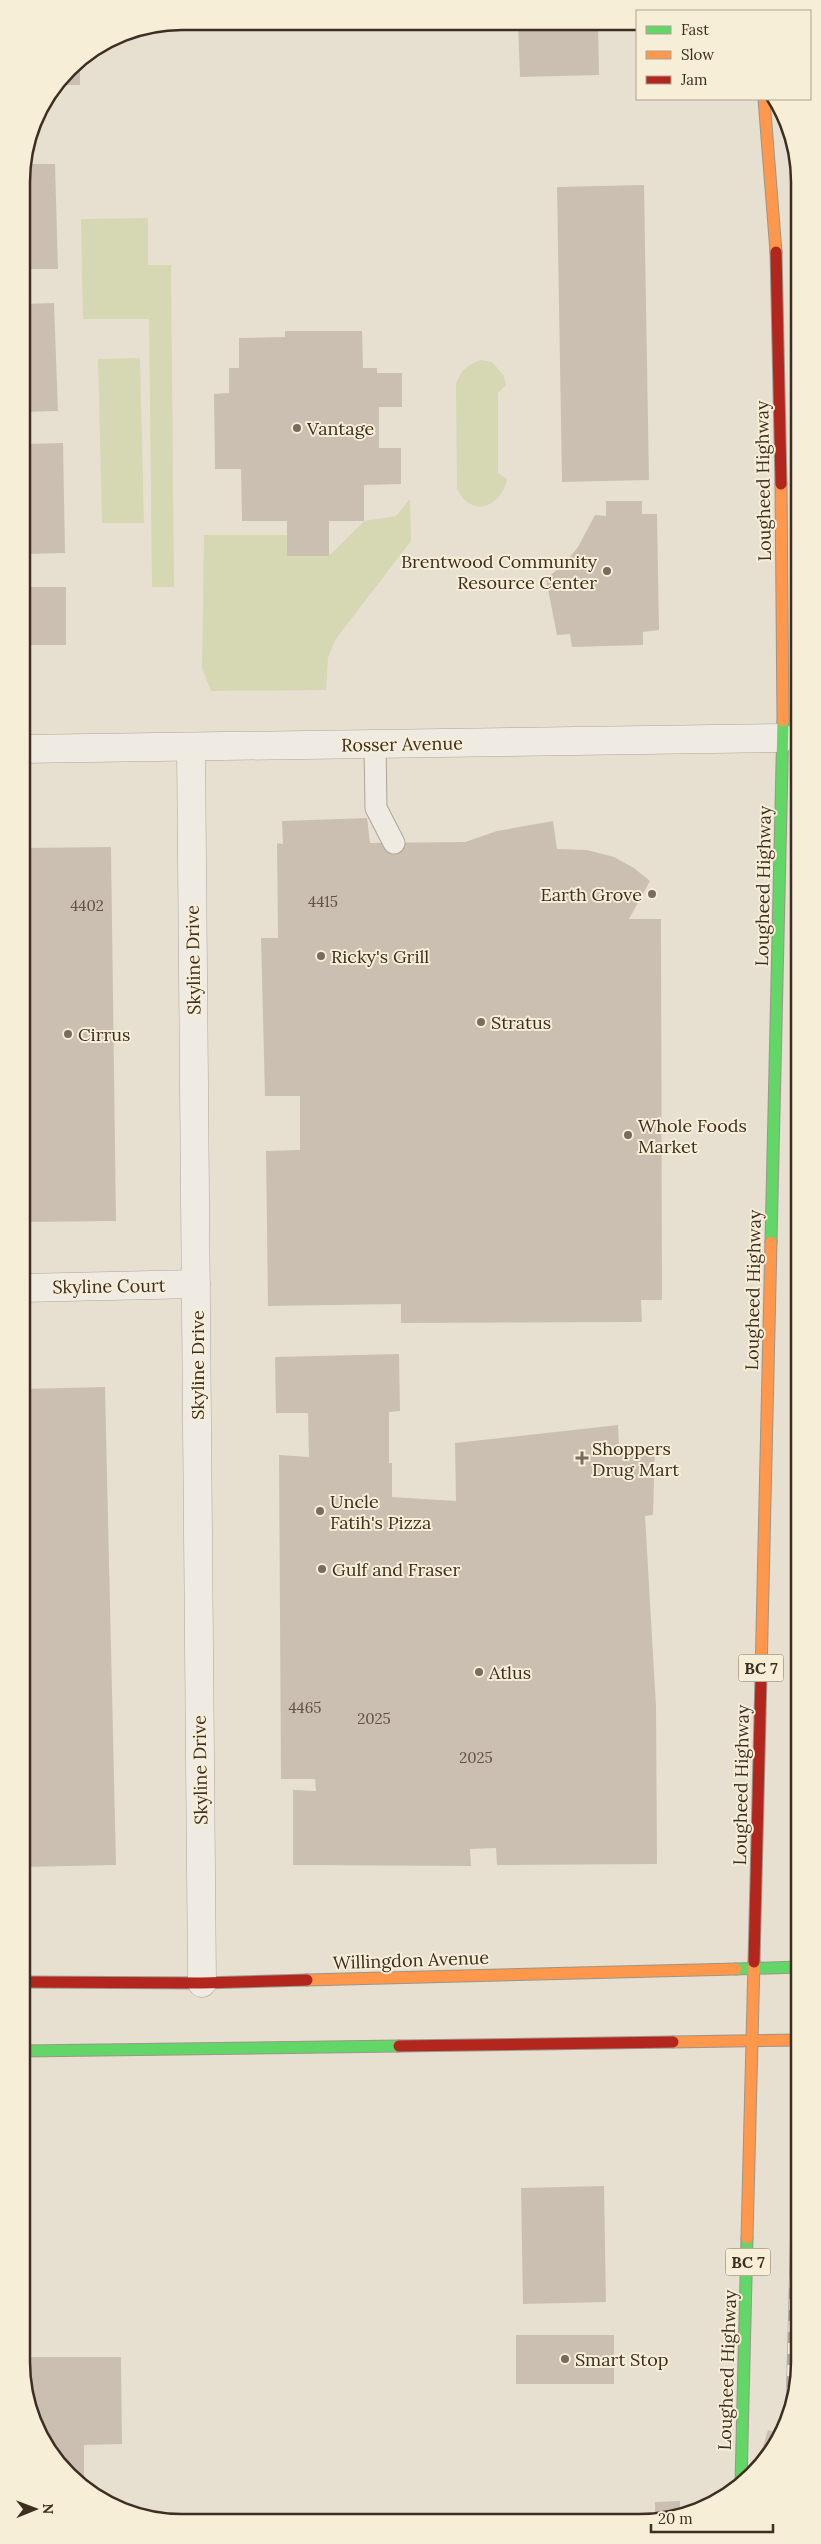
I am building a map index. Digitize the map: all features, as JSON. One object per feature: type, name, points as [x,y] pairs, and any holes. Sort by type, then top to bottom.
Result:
[{"type":"main road","name":"Lougheed Highway","points":[[741,2473],[782,738],[778,272],[764,100]]},
{"type":"main road","name":"Willingdon Avenue","points":[[30,1982],[202,1983],[791,1967]]},
{"type":"main road","points":[[30,2051],[791,2040]]},
{"type":"street","name":"Rosser Avenue","points":[[30,749],[782,738]]},
{"type":"street","name":"Skyline Drive","points":[[191,747],[202,1983]]},
{"type":"street","name":"Skyline Court","points":[[30,1288],[196,1284]]},
{"type":"lane","points":[[375,744],[376,808],[394,843]]},
{"type":"green space","points":[[148,218],[148,265],[171,265],[174,587],[152,587],[149,319],[83,319],[81,219]]},
{"type":"green space","points":[[140,358],[144,523],[102,523],[98,359]]},
{"type":"green space","points":[[481,360],[492,362],[504,376],[506,385],[498,393],[498,473],[507,479],[498,498],[487,505],[481,506],[467,502],[457,490],[456,384],[465,369]]},
{"type":"green space","points":[[410,499],[411,541],[335,640],[328,658],[326,690],[211,691],[202,668],[204,535],[287,535],[287,556],[329,556],[364,521],[396,516]]},
{"type":"building","points":[[518,30],[598,30],[599,75],[520,77]]},
{"type":"building","points":[[80,70],[80,85],[66,85]]},
{"type":"building","points":[[31,164],[55,164],[58,269],[30,269]]},
{"type":"building","points":[[644,185],[649,480],[562,482],[557,187]]},
{"type":"building","points":[[54,303],[58,411],[30,412],[30,304]]},
{"type":"building","name":"Vantage","points":[[285,331],[362,331],[363,368],[377,368],[377,373],[402,373],[402,407],[379,407],[379,448],[401,448],[401,484],[364,485],[364,521],[329,521],[329,556],[287,556],[287,521],[242,521],[241,469],[215,469],[214,394],[229,393],[229,368],[239,368],[239,338],[285,337]]},
{"type":"building","points":[[63,443],[65,553],[30,554],[30,444]]},
{"type":"building","name":"Brentwood Community Resource Center","points":[[606,501],[642,501],[642,514],[657,514],[659,630],[643,632],[643,645],[572,647],[570,634],[557,635],[546,579],[565,563],[578,547],[595,515],[606,516]]},
{"type":"building","points":[[30,587],[66,587],[66,645],[30,645]]},
{"type":"building","name":"Stratus","points":[[367,818],[370,843],[465,842],[497,831],[553,821],[557,849],[587,850],[614,857],[634,868],[650,881],[629,919],[661,919],[662,1300],[641,1300],[642,1322],[401,1323],[401,1304],[268,1306],[266,1151],[300,1150],[300,1096],[265,1096],[261,938],[278,938],[277,843],[283,844],[282,821]]},
{"type":"building","name":"Cirrus","points":[[111,847],[116,1221],[30,1222],[30,848]]},
{"type":"building","name":"Atlus","points":[[399,1354],[400,1411],[389,1412],[389,1463],[392,1463],[392,1497],[456,1501],[455,1443],[618,1425],[619,1447],[655,1445],[653,1515],[645,1516],[656,1706],[657,1864],[497,1865],[496,1848],[470,1849],[471,1866],[293,1865],[293,1790],[316,1791],[315,1779],[281,1779],[279,1455],[309,1457],[308,1413],[276,1413],[275,1357]]},
{"type":"building","points":[[105,1387],[116,1865],[30,1867],[30,1389]]},
{"type":"building","points":[[604,2186],[606,2302],[523,2304],[521,2188]]},
{"type":"building","name":"Smart Stop","points":[[516,2335],[614,2335],[614,2384],[516,2384]]},
{"type":"building","points":[[30,2357],[121,2357],[122,2444],[84,2445],[84,2477],[61,2454],[46,2429],[38,2411],[33,2391]]},
{"type":"building","points":[[768,2430],[774,2432],[771,2438],[762,2450]]},
{"type":"building","points":[[680,2501],[680,2508],[655,2513],[655,2502]]},
{"type":"railway","points":[[789,2385],[791,2307]]},
{"type":"traffic: fast","points":[[771,1242],[783,721]]},
{"type":"traffic: fast","points":[[736,1969],[791,1967]]},
{"type":"traffic: fast","points":[[30,2051],[399,2046]]},
{"type":"traffic: fast","points":[[741,2473],[747,2238]]},
{"type":"traffic: slow","points":[[764,100],[776,252]]},
{"type":"traffic: slow","points":[[781,484],[783,721]]},
{"type":"traffic: slow","points":[[761,1675],[771,1242]]},
{"type":"traffic: slow","points":[[747,2238],[754,1962]]},
{"type":"traffic: slow","points":[[307,1980],[736,1969]]},
{"type":"traffic: slow","points":[[673,2042],[791,2040]]},
{"type":"traffic: jam","points":[[776,252],[781,484]]},
{"type":"traffic: jam","points":[[754,1962],[761,1675]]},
{"type":"traffic: jam","points":[[30,1982],[202,1983],[307,1980]]},
{"type":"traffic: jam","points":[[399,2046],[673,2042]]},
{"type":"place","name":"Vantage","points":[[297,428]]},
{"type":"place","name":"Brentwood Community Resource Center","points":[[607,571]]},
{"type":"place","name":"Earth Grove","points":[[652,894]]},
{"type":"place","name":"Ricky's Grill","points":[[321,956]]},
{"type":"place","name":"Stratus","points":[[481,1022]]},
{"type":"place","name":"Cirrus","points":[[68,1034]]},
{"type":"place","name":"Whole Foods Market","points":[[628,1135]]},
{"type":"place","name":"Shoppers Drug Mart","points":[[582,1458]]},
{"type":"place","name":"Uncle Fatih's Pizza","points":[[320,1511]]},
{"type":"place","name":"Gulf and Fraser","points":[[322,1569]]},
{"type":"place","name":"Atlus","points":[[479,1672]]},
{"type":"place","name":"Smart Stop","points":[[565,2359]]}]
